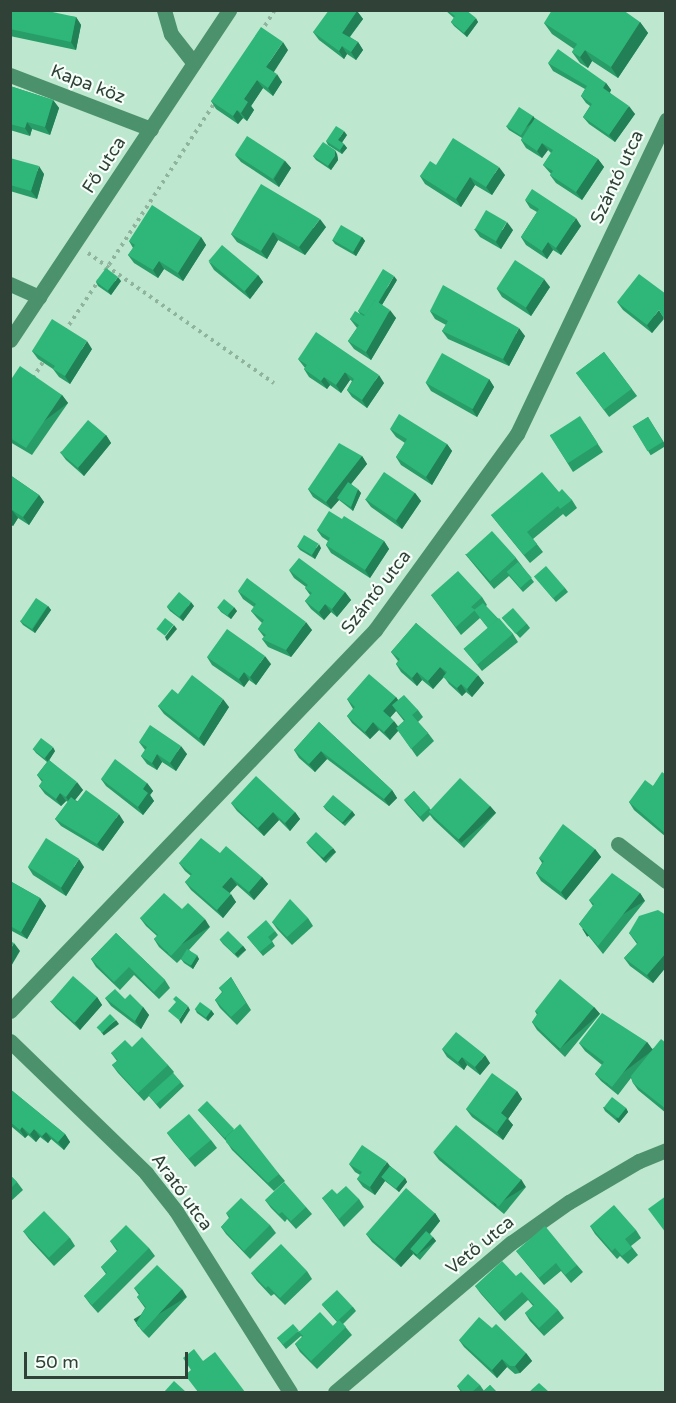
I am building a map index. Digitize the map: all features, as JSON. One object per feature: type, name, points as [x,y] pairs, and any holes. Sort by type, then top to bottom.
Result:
[{"type":"street","points":[[164,10],[171,34],[194,63]]},
{"type":"street","name":"Fő utca","points":[[10,340],[229,10]]},
{"type":"street","name":"Kapa köz","points":[[10,75],[151,129]]},
{"type":"street","name":"Szántó utca","points":[[10,1011],[375,630],[517,434],[666,120]]},
{"type":"street","points":[[10,284],[39,297]]},
{"type":"street","points":[[618,844],[666,881]]},
{"type":"street","name":"Arató utca","points":[[10,1041],[146,1173],[176,1211],[290,1392]]},
{"type":"street","name":"Vető utca","points":[[335,1392],[511,1243],[569,1202],[639,1161],[666,1150]]},
{"type":"path","points":[[256,40],[275,10]]},
{"type":"path","points":[[63,333],[218,99]]},
{"type":"path","points":[[75,244],[109,265],[274,383]]},
{"type":"path","points":[[30,382],[50,353]]},
{"type":"building","points":[[10,10],[43,10],[76,17],[71,42],[10,29]]},
{"type":"building","points":[[329,10],[357,11],[342,33],[358,42],[351,52],[342,46],[339,51],[313,32]]},
{"type":"building","points":[[447,10],[466,10],[476,18],[464,33],[451,22],[455,16]]},
{"type":"building","points":[[552,10],[623,10],[640,22],[611,67],[585,50],[580,57],[572,52],[577,44],[544,23]]},
{"type":"building","points":[[261,27],[283,42],[266,67],[277,74],[268,88],[257,80],[244,99],[248,102],[241,113],[237,110],[233,116],[211,101]]},
{"type":"building","points":[[558,49],[606,83],[603,88],[629,106],[609,135],[583,117],[592,104],[581,96],[587,86],[548,63]]},
{"type":"building","points":[[10,86],[53,100],[45,127],[27,122],[25,128],[10,124]]},
{"type":"building","points":[[519,107],[533,116],[521,136],[506,126]]},
{"type":"building","points":[[535,118],[598,159],[576,192],[550,175],[553,171],[543,165],[553,150],[542,143],[537,151],[521,140]]},
{"type":"building","points":[[336,126],[344,131],[338,140],[344,144],[340,150],[326,141]]},
{"type":"building","points":[[247,136],[285,161],[273,179],[235,154]]},
{"type":"building","points":[[453,138],[499,167],[486,187],[470,177],[456,199],[420,176],[430,161],[436,165]]},
{"type":"building","points":[[323,142],[335,150],[335,156],[328,166],[313,156]]},
{"type":"building","points":[[10,158],[39,166],[31,191],[10,185]]},
{"type":"building","points":[[261,184],[320,219],[299,247],[273,232],[261,251],[231,234]]},
{"type":"building","points":[[532,189],[576,218],[556,248],[548,242],[542,251],[521,237],[539,209],[525,200]]},
{"type":"building","points":[[152,205],[201,237],[178,273],[159,261],[153,270],[128,255],[135,245],[129,241]]},
{"type":"building","points":[[486,210],[507,222],[496,241],[475,229]]},
{"type":"building","points":[[341,225],[362,237],[353,252],[332,240]]},
{"type":"building","points":[[222,245],[258,275],[245,291],[209,261]]},
{"type":"building","points":[[515,260],[544,279],[526,308],[496,289]]},
{"type":"building","points":[[106,268],[118,277],[108,291],[96,282]]},
{"type":"building","points":[[383,269],[394,276],[378,303],[375,300],[365,315],[358,311]]},
{"type":"building","points":[[639,274],[666,294],[666,322],[659,310],[647,325],[617,302]]},
{"type":"building","points":[[443,285],[519,328],[503,359],[442,331],[448,321],[430,311]]},
{"type":"building","points":[[375,300],[390,310],[366,352],[348,341],[359,325],[350,319],[355,311],[364,316]]},
{"type":"building","points":[[52,319],[87,341],[65,376],[53,369],[55,366],[32,351]]},
{"type":"building","points":[[316,332],[379,375],[362,400],[347,390],[354,379],[345,372],[336,385],[324,377],[321,381],[304,369],[307,365],[298,359]]},
{"type":"building","points":[[604,352],[632,389],[604,410],[576,373]]},
{"type":"building","points":[[442,353],[489,379],[473,409],[426,383]]},
{"type":"building","points":[[20,366],[62,395],[26,448],[10,438],[10,381]]},
{"type":"building","points":[[399,414],[447,444],[426,477],[396,457],[407,439],[390,429]]},
{"type":"building","points":[[580,416],[598,444],[568,463],[550,436]]},
{"type":"building","points":[[648,417],[663,442],[648,451],[633,426]]},
{"type":"building","points":[[88,420],[106,435],[78,468],[60,453]]},
{"type":"building","points":[[339,443],[362,456],[326,502],[308,489]]},
{"type":"building","points":[[384,472],[415,493],[396,520],[366,499]]},
{"type":"building","points":[[542,472],[559,492],[562,489],[572,500],[560,509],[558,506],[527,532],[537,544],[524,555],[491,515]]},
{"type":"building","points":[[10,475],[39,495],[23,517],[12,510],[10,513]]},
{"type":"building","points":[[348,482],[358,489],[351,507],[337,498]]},
{"type":"building","points":[[329,511],[342,519],[344,516],[384,541],[365,570],[326,545],[330,538],[317,530]]},
{"type":"building","points":[[492,531],[516,558],[490,581],[466,554]]},
{"type":"building","points":[[304,535],[319,544],[312,555],[297,546]]},
{"type":"building","points":[[299,558],[345,592],[332,609],[325,604],[319,612],[305,601],[312,593],[305,588],[308,585],[289,570]]},
{"type":"building","points":[[518,562],[532,578],[520,588],[507,572]]},
{"type":"building","points":[[546,566],[565,588],[553,598],[534,576]]},
{"type":"building","points":[[458,571],[482,597],[471,607],[475,610],[456,627],[431,595]]},
{"type":"building","points":[[247,578],[306,622],[286,650],[262,639],[266,635],[258,629],[264,620],[251,611],[256,604],[238,591]]},
{"type":"building","points":[[179,592],[191,602],[179,617],[167,607]]},
{"type":"building","points":[[36,598],[48,606],[32,629],[20,621]]},
{"type":"building","points":[[224,599],[234,607],[227,616],[217,608]]},
{"type":"building","points":[[483,603],[498,619],[488,628],[474,610]]},
{"type":"building","points":[[513,608],[527,624],[515,634],[502,618]]},
{"type":"building","points":[[165,618],[174,625],[165,636],[156,629]]},
{"type":"building","points":[[499,618],[513,634],[477,665],[464,649]]},
{"type":"building","points":[[416,623],[478,675],[467,689],[461,684],[457,688],[443,677],[447,672],[440,667],[428,681],[417,672],[412,678],[396,664],[400,659],[391,652]]},
{"type":"building","points":[[227,629],[265,656],[250,677],[244,672],[239,679],[207,657]]},
{"type":"building","points":[[369,674],[396,697],[383,711],[394,721],[384,732],[373,722],[365,732],[347,716],[355,707],[347,699]]},
{"type":"building","points":[[192,675],[223,699],[199,738],[158,706],[172,689],[178,694]]},
{"type":"building","points":[[404,695],[418,710],[412,715],[428,733],[411,749],[396,728],[405,720],[392,705]]},
{"type":"building","points":[[319,722],[392,790],[384,799],[321,751],[309,764],[294,750]]},
{"type":"building","points":[[150,725],[181,746],[170,763],[157,754],[152,763],[141,756],[147,747],[139,742]]},
{"type":"building","points":[[41,738],[53,747],[45,758],[33,749]]},
{"type":"building","points":[[115,759],[147,783],[143,789],[148,793],[138,807],[101,779]]},
{"type":"building","points":[[49,760],[77,782],[66,797],[60,793],[56,799],[39,786],[43,780],[37,775]]},
{"type":"building","points":[[662,772],[666,775],[666,834],[629,802],[645,780],[653,786]]},
{"type":"building","points":[[256,776],[295,812],[285,823],[273,812],[258,828],[231,803]]},
{"type":"building","points":[[460,778],[490,806],[459,840],[429,812]]},
{"type":"building","points":[[86,790],[119,814],[97,844],[55,819],[71,797],[77,802]]},
{"type":"building","points":[[414,791],[430,808],[420,817],[404,800]]},
{"type":"building","points":[[333,795],[352,811],[343,823],[323,806]]},
{"type":"building","points":[[563,824],[595,849],[561,892],[536,873],[544,861],[539,858]]},
{"type":"building","points":[[316,832],[333,848],[323,858],[306,842]]},
{"type":"building","points":[[46,838],[79,859],[61,888],[28,867]]},
{"type":"building","points":[[201,838],[220,853],[226,846],[262,877],[249,892],[231,877],[222,887],[231,894],[217,910],[185,882],[192,874],[179,863]]},
{"type":"building","points":[[612,873],[640,893],[598,946],[579,924],[594,904],[589,900]]},
{"type":"building","points":[[10,881],[40,898],[21,932],[10,926]]},
{"type":"building","points":[[164,893],[182,909],[188,903],[205,919],[171,956],[154,939],[158,935],[140,918]]},
{"type":"building","points":[[290,899],[308,918],[287,937],[272,922]]},
{"type":"building","points":[[658,910],[666,915],[666,953],[647,975],[624,958],[638,943],[629,933],[639,916]]},
{"type":"building","points":[[266,920],[275,931],[268,937],[272,942],[260,952],[247,937]]},
{"type":"building","points":[[228,931],[243,946],[234,954],[220,939]]},
{"type":"building","points":[[116,933],[165,980],[154,992],[129,967],[114,982],[91,959]]},
{"type":"building","points":[[187,949],[197,955],[191,965],[181,959]]},
{"type":"building","points":[[73,976],[97,997],[75,1023],[51,1002]]},
{"type":"building","points":[[231,977],[246,1003],[231,1017],[215,1000],[223,992],[219,988]]},
{"type":"building","points":[[560,979],[594,1007],[560,1049],[532,1022],[538,1013],[535,1011]]},
{"type":"building","points":[[115,989],[125,999],[130,994],[143,1007],[135,1021],[105,998]]},
{"type":"building","points":[[176,996],[188,1006],[179,1020],[168,1011],[176,1002],[173,999]]},
{"type":"building","points":[[200,1002],[211,1010],[206,1018],[195,1009]]},
{"type":"building","points":[[602,1013],[647,1042],[612,1087],[595,1074],[604,1062],[579,1043]]},
{"type":"building","points":[[110,1014],[116,1020],[102,1033],[97,1027]]},
{"type":"building","points":[[456,1032],[485,1055],[475,1067],[462,1057],[458,1062],[442,1049]]},
{"type":"building","points":[[142,1037],[168,1065],[138,1093],[112,1065],[118,1060],[111,1053],[125,1040],[132,1047]]},
{"type":"building","points":[[661,1039],[666,1043],[666,1109],[633,1083],[631,1076]]},
{"type":"building","points":[[173,1073],[181,1082],[157,1104],[148,1095]]},
{"type":"building","points":[[492,1073],[517,1091],[501,1113],[507,1118],[497,1132],[466,1109]]},
{"type":"building","points":[[10,1089],[65,1134],[58,1142],[46,1132],[42,1136],[34,1129],[30,1134],[22,1127],[20,1130],[10,1122]]},
{"type":"building","points":[[612,1097],[626,1108],[618,1118],[604,1107]]},
{"type":"building","points":[[207,1101],[234,1129],[225,1138],[198,1110]]},
{"type":"building","points":[[189,1114],[211,1140],[189,1159],[167,1133]]},
{"type":"building","points":[[240,1124],[279,1174],[268,1183],[226,1142],[226,1137]]},
{"type":"building","points":[[456,1125],[521,1180],[499,1206],[434,1152]]},
{"type":"building","points":[[362,1145],[387,1162],[370,1187],[357,1179],[362,1172],[349,1164]]},
{"type":"building","points":[[390,1166],[405,1178],[396,1189],[381,1177]]},
{"type":"building","points":[[10,1175],[17,1182],[10,1189]]},
{"type":"building","points":[[284,1182],[306,1207],[291,1221],[282,1212],[279,1214],[265,1200]]},
{"type":"building","points":[[346,1186],[359,1199],[339,1219],[322,1198],[332,1189],[337,1194]]},
{"type":"building","points":[[406,1188],[435,1213],[395,1259],[366,1234]]},
{"type":"building","points":[[666,1196],[666,1233],[648,1209]]},
{"type":"building","points":[[241,1198],[270,1225],[244,1251],[221,1227],[230,1217],[226,1213]]},
{"type":"building","points":[[614,1205],[636,1230],[625,1239],[632,1248],[622,1256],[615,1248],[612,1251],[590,1226]]},
{"type":"building","points":[[44,1211],[70,1238],[49,1258],[23,1231]]},
{"type":"building","points":[[126,1225],[149,1248],[92,1305],[84,1296],[107,1273],[101,1267],[118,1250],[110,1241]]},
{"type":"building","points":[[545,1226],[577,1265],[565,1275],[556,1263],[539,1278],[516,1251]]},
{"type":"building","points":[[426,1231],[433,1237],[417,1255],[410,1249]]},
{"type":"building","points":[[281,1244],[307,1271],[280,1298],[251,1273]]},
{"type":"building","points":[[502,1261],[516,1276],[521,1272],[558,1310],[539,1328],[525,1313],[534,1305],[522,1292],[499,1313],[475,1286]]},
{"type":"building","points":[[157,1265],[182,1289],[143,1331],[136,1323],[146,1307],[137,1297],[140,1294],[134,1288]]},
{"type":"building","points":[[337,1290],[353,1307],[337,1321],[322,1304]]},
{"type":"building","points":[[320,1312],[333,1326],[339,1320],[346,1327],[311,1361],[295,1344],[303,1336],[299,1332]]},
{"type":"building","points":[[479,1317],[492,1328],[496,1324],[526,1353],[515,1366],[510,1366],[502,1359],[492,1370],[459,1340]]},
{"type":"building","points":[[293,1324],[299,1331],[283,1345],[277,1338]]},
{"type":"building","points":[[194,1349],[203,1361],[215,1352],[245,1392],[198,1392],[185,1375],[191,1370],[183,1358]]},
{"type":"building","points":[[468,1374],[480,1385],[472,1392],[463,1392],[457,1386]]},
{"type":"building","points":[[174,1381],[186,1392],[164,1392]]},
{"type":"building","points":[[539,1383],[549,1392],[529,1392]]},
{"type":"building","points":[[490,1385],[496,1392],[482,1392]]}]
